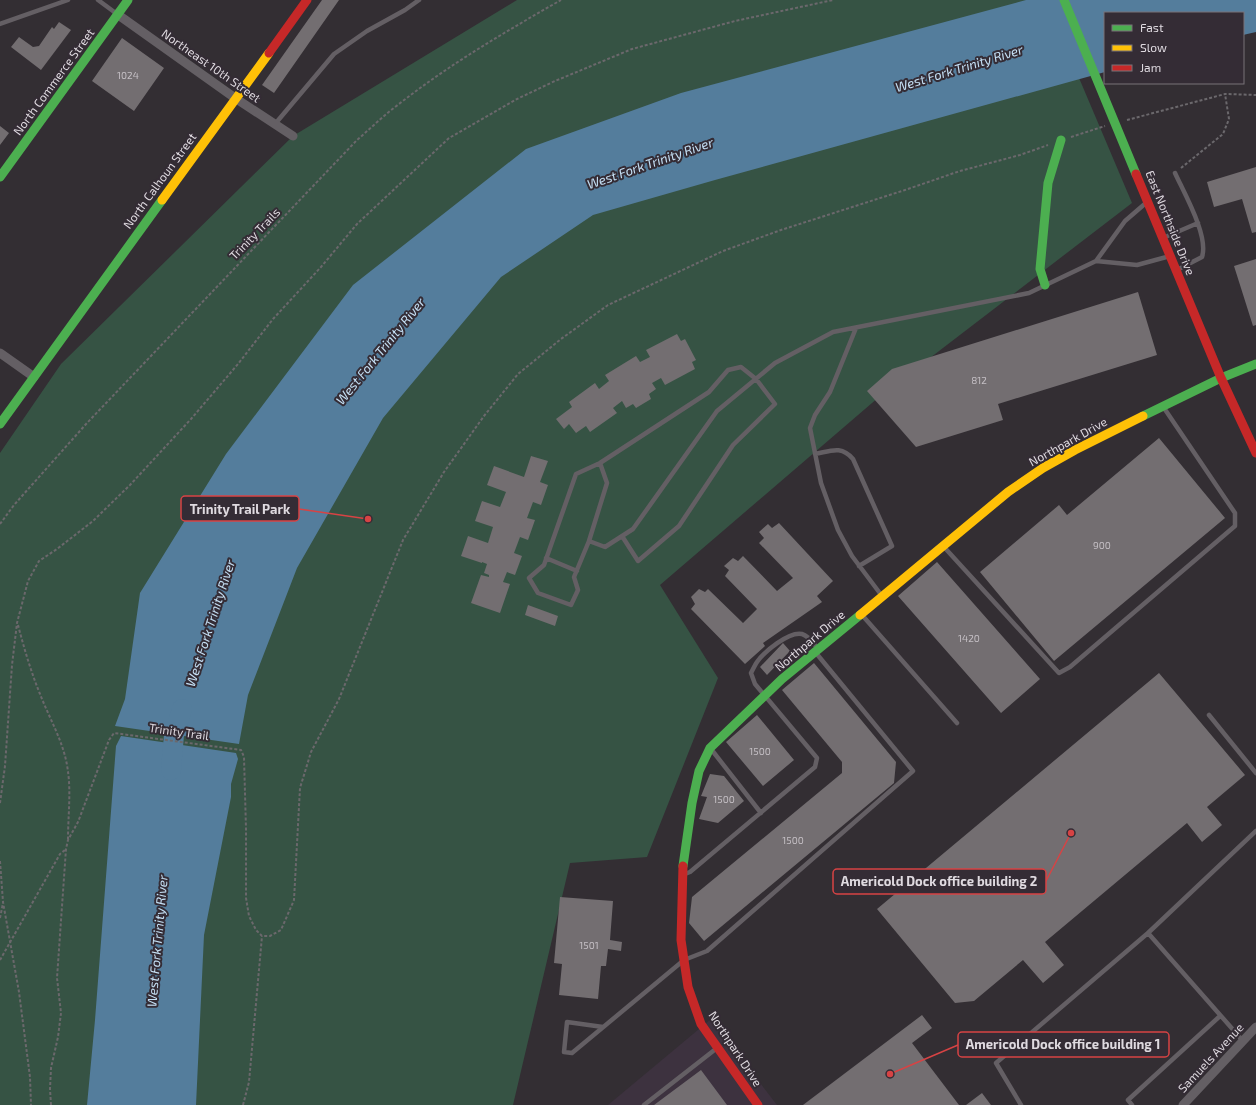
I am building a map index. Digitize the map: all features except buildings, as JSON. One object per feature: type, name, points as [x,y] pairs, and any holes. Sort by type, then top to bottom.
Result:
[{"type":"street","name":"North Commerce Street","points":[[0,178],[128,0]]},
{"type":"street","name":"North Calhoun Street","points":[[0,424],[307,0]]},
{"type":"street","name":"East Northside Drive","points":[[1064,0],[1130,155],[1221,378],[1256,453]]},
{"type":"street","name":"Northeast 10th Street","points":[[117,14],[236,98],[293,136]]},
{"type":"street","points":[[1045,285],[1040,269],[1048,183],[1061,140]]},
{"type":"street","points":[[0,353],[34,377]]},
{"type":"street","name":"Northpark Drive","points":[[758,1105],[701,1024],[688,987],[681,940],[683,861],[692,803],[699,771],[710,748],[782,679],[1008,492],[1043,468],[1075,450],[1221,378],[1256,364]]},
{"type":"street","name":"Samuels Avenue","points":[[1183,1105],[1243,1041],[1256,1030]]},
{"type":"lane","points":[[0,24],[68,0]]},
{"type":"lane","points":[[98,0],[117,14]]},
{"type":"lane","points":[[275,124],[334,54],[367,31],[405,10],[419,0]]},
{"type":"lane","points":[[1175,173],[1198,223],[1204,250],[1202,257],[1176,270]]},
{"type":"lane","points":[[589,541],[605,547],[633,528],[717,411],[775,363],[833,332],[1030,293],[1096,261],[1125,220],[1148,201]]},
{"type":"lane","points":[[1163,238],[1198,223]]},
{"type":"lane","points":[[1096,261],[1137,265],[1171,256]]},
{"type":"lane","points":[[856,328],[830,392],[815,415],[810,428],[821,483],[838,530],[852,556],[882,596]]},
{"type":"lane","points":[[600,463],[607,483],[589,541],[574,577],[578,590],[571,605],[538,593],[529,578],[544,565],[576,474],[600,463],[709,392],[728,370],[741,367],[756,378],[775,404],[733,445],[679,526],[638,561],[622,536]]},
{"type":"lane","points":[[943,546],[1059,673],[1070,667],[1235,526],[1235,513],[1163,406]]},
{"type":"lane","points":[[815,454],[838,449],[847,452],[853,459],[892,546],[859,566]]},
{"type":"lane","points":[[546,558],[577,571]]},
{"type":"lane","points":[[861,614],[957,723]]},
{"type":"lane","points":[[603,1027],[567,1022],[564,1052],[572,1053],[684,960],[707,951],[913,771],[816,650],[808,637],[800,634],[792,635],[775,645],[757,661],[751,673],[754,684],[817,758],[815,768],[690,872],[683,875]]},
{"type":"lane","points":[[1209,714],[1256,773]]},
{"type":"lane","points":[[710,748],[761,813]]},
{"type":"lane","points":[[1021,1105],[996,1063],[1148,934],[1256,832]]},
{"type":"lane","points":[[1148,934],[1243,1041]]},
{"type":"lane","points":[[1132,1105],[1128,1100],[1220,1016]]},
{"type":"lane","points":[[644,1105],[717,1047]]},
{"type":"path","name":"Trinity Trails","points":[[0,524],[14,505],[87,423],[357,140],[397,104],[435,76],[561,0]]},
{"type":"path","points":[[0,803],[5,766],[12,664],[17,623],[28,581],[39,561],[93,521],[130,485],[191,419],[238,364],[272,319],[321,267],[357,224],[449,138],[518,99],[632,49],[667,41],[735,21],[833,0]]},
{"type":"path","points":[[1175,173],[1223,134],[1229,119],[1225,94]]},
{"type":"path","points":[[17,623],[40,695],[54,724],[65,755],[68,772],[68,840],[66,849],[57,978],[61,1013],[58,1037],[51,1068],[51,1105]]},
{"type":"path","name":"Trinity Trail","points":[[68,840],[78,822],[109,740],[114,733],[241,750]]},
{"type":"path","points":[[0,960],[60,854],[66,849]]},
{"type":"path","points":[[0,861],[3,902],[19,992],[30,1077],[31,1105]]},
{"type":"path","points":[[0,918],[3,902]]},
{"type":"path","points":[[243,1105],[249,1082],[262,936]]},
{"type":"shaded area","points":[[711,1019],[777,1105],[608,1105]]},
{"type":"green space","points":[[517,0],[1046,0],[1132,203],[879,397],[660,585],[718,678],[647,857],[570,863],[513,1105],[0,1105],[0,453],[61,364],[293,136]]},
{"type":"water","points":[[1026,0],[1256,0],[1256,32],[1244,35],[1244,12],[1104,12],[1104,72],[593,215],[501,277],[383,418],[297,568],[248,695],[239,744],[115,726],[125,699],[140,593],[226,454],[353,285],[526,149],[681,93]]},
{"type":"water","points":[[121,736],[236,753],[238,759],[231,784],[231,797],[204,935],[196,1105],[87,1105],[116,746]]},
{"type":"waterway","name":"West Fork Trinity River","points":[[171,770],[174,735],[182,709]]},
{"type":"traffic: fast","points":[[0,177],[128,0]]},
{"type":"traffic: fast","points":[[1064,0],[1136,174]]},
{"type":"traffic: fast","points":[[1045,285],[1040,269],[1048,183],[1061,140]]},
{"type":"traffic: fast","points":[[0,424],[162,200]]},
{"type":"traffic: fast","points":[[1143,416],[1221,378],[1256,364]]},
{"type":"traffic: fast","points":[[683,866],[692,803],[699,771],[710,748],[782,679],[860,615]]},
{"type":"traffic: slow","points":[[162,200],[269,53]]},
{"type":"traffic: slow","points":[[860,615],[1008,492],[1043,468],[1075,450],[1143,416]]},
{"type":"traffic: jam","points":[[269,53],[307,0]]},
{"type":"traffic: jam","points":[[1136,174],[1221,378],[1256,453]]},
{"type":"traffic: jam","points":[[683,866],[681,940],[688,987],[701,1024],[758,1105]]},
{"type":"place","name":"Trinity Trail Park","points":[[368,519]]},
{"type":"place","name":"Americold Dock office building 2","points":[[1071,833]]},
{"type":"place","name":"Americold Dock office building 1","points":[[890,1074]]}]
